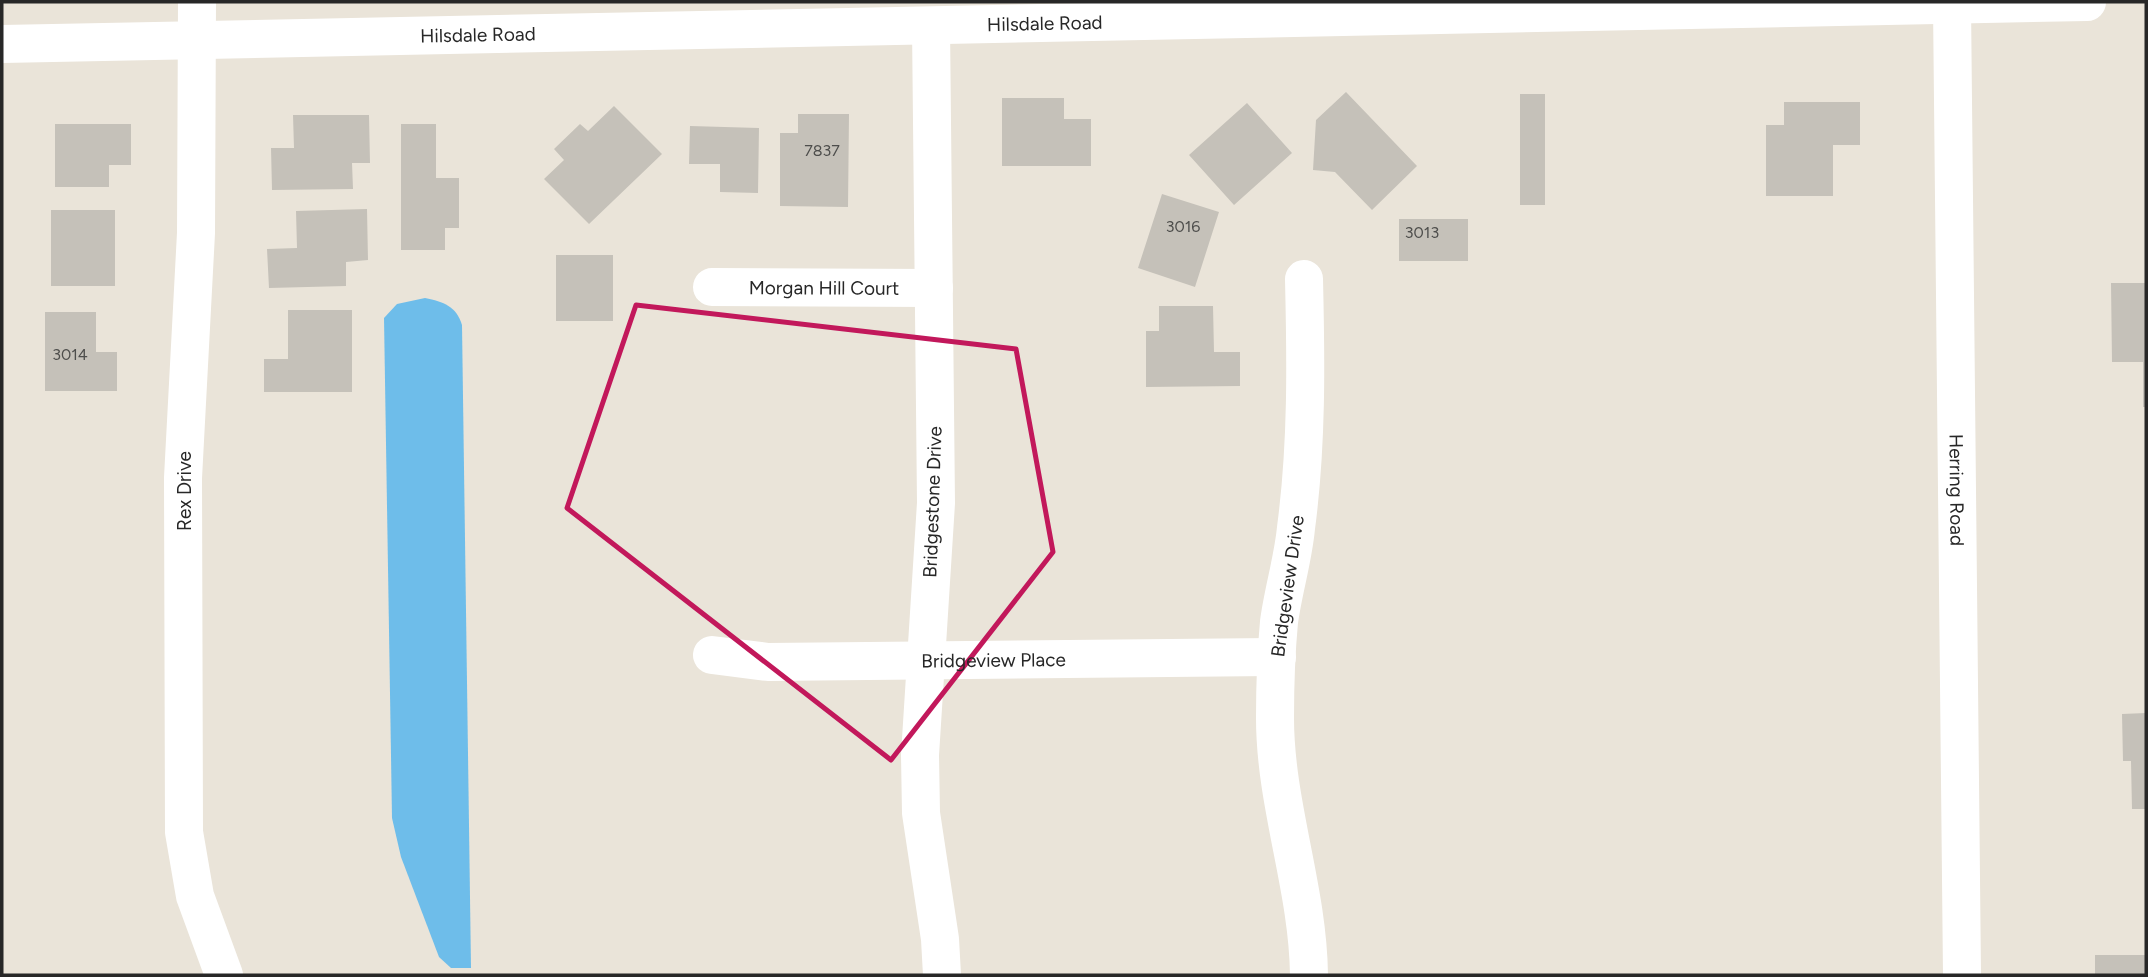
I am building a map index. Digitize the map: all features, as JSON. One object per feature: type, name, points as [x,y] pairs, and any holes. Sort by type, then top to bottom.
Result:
[{"type":"street","name":"Rex Drive","points":[[197,2],[195,233],[183,454],[184,832],[195,896],[224,975]]},
{"type":"street","name":"Hilsdale Road","points":[[2,44],[198,39],[766,14],[931,26],[1260,10],[2087,2]]},
{"type":"street","name":"Herring Road","points":[[1958,3],[1962,975]]},
{"type":"street","name":"Bridgestone Drive","points":[[931,26],[936,503],[925,662],[921,813],[940,939],[942,975]]},
{"type":"street","name":"Bridgeview Drive","points":[[1304,279],[1307,393],[1304,459],[1277,657],[1275,721],[1280,776],[1305,907],[1309,975]]},
{"type":"street","name":"Morgan Hill Court","points":[[712,287],[934,288]]},
{"type":"street","name":"Bridgeview Place","points":[[712,655],[768,662],[1277,657]]},
{"type":"highlighted area","points":[[636,305],[1016,349],[1053,552],[891,760],[567,508]]},
{"type":"water","points":[[425,298],[453,309],[462,325],[471,968],[451,968],[439,957],[401,857],[392,818],[384,318],[397,304]]},
{"type":"building","points":[[1346,92],[1417,166],[1372,210],[1335,172],[1313,170],[1316,120]]},
{"type":"building","points":[[1520,94],[1545,94],[1545,205],[1520,205]]},
{"type":"building","points":[[1002,98],[1064,98],[1064,119],[1091,119],[1091,166],[1002,166]]},
{"type":"building","points":[[1784,102],[1860,102],[1860,145],[1833,145],[1833,196],[1766,196],[1766,125],[1784,125]]},
{"type":"building","points":[[1247,103],[1292,153],[1234,205],[1189,155]]},
{"type":"building","points":[[614,106],[662,154],[589,224],[544,179],[564,160],[554,149],[580,124],[588,131]]},
{"type":"building","points":[[798,114],[849,114],[848,207],[780,206],[780,133],[798,133]]},
{"type":"building","points":[[293,115],[369,115],[370,163],[352,163],[353,189],[272,190],[271,148],[294,148]]},
{"type":"building","points":[[55,124],[131,124],[131,165],[109,165],[109,187],[55,187]]},
{"type":"building","points":[[401,124],[436,124],[436,178],[459,178],[459,228],[445,228],[445,250],[401,250]]},
{"type":"building","points":[[690,126],[759,128],[758,193],[720,192],[720,164],[689,164]]},
{"type":"building","points":[[1162,194],[1219,212],[1195,287],[1138,268]]},
{"type":"building","points":[[367,209],[368,260],[346,262],[346,286],[269,288],[267,249],[297,248],[296,211]]},
{"type":"building","points":[[51,210],[115,210],[115,286],[51,286]]},
{"type":"building","points":[[1399,219],[1468,219],[1468,261],[1399,261]]},
{"type":"building","points":[[556,255],[613,255],[613,321],[556,321]]},
{"type":"building","points":[[2111,283],[2146,283],[2146,407],[2143,407],[2143,362],[2112,362]]},
{"type":"building","points":[[1159,306],[1213,306],[1214,352],[1240,352],[1240,386],[1146,387],[1146,331],[1159,331]]},
{"type":"building","points":[[288,310],[352,310],[352,392],[264,392],[264,359],[288,359]]},
{"type":"building","points":[[45,312],[96,312],[96,352],[117,352],[117,391],[45,391]]},
{"type":"building","points":[[2146,713],[2146,809],[2132,809],[2131,761],[2123,761],[2122,714]]},
{"type":"building","points":[[2095,955],[2146,955],[2146,975],[2095,975]]}]
